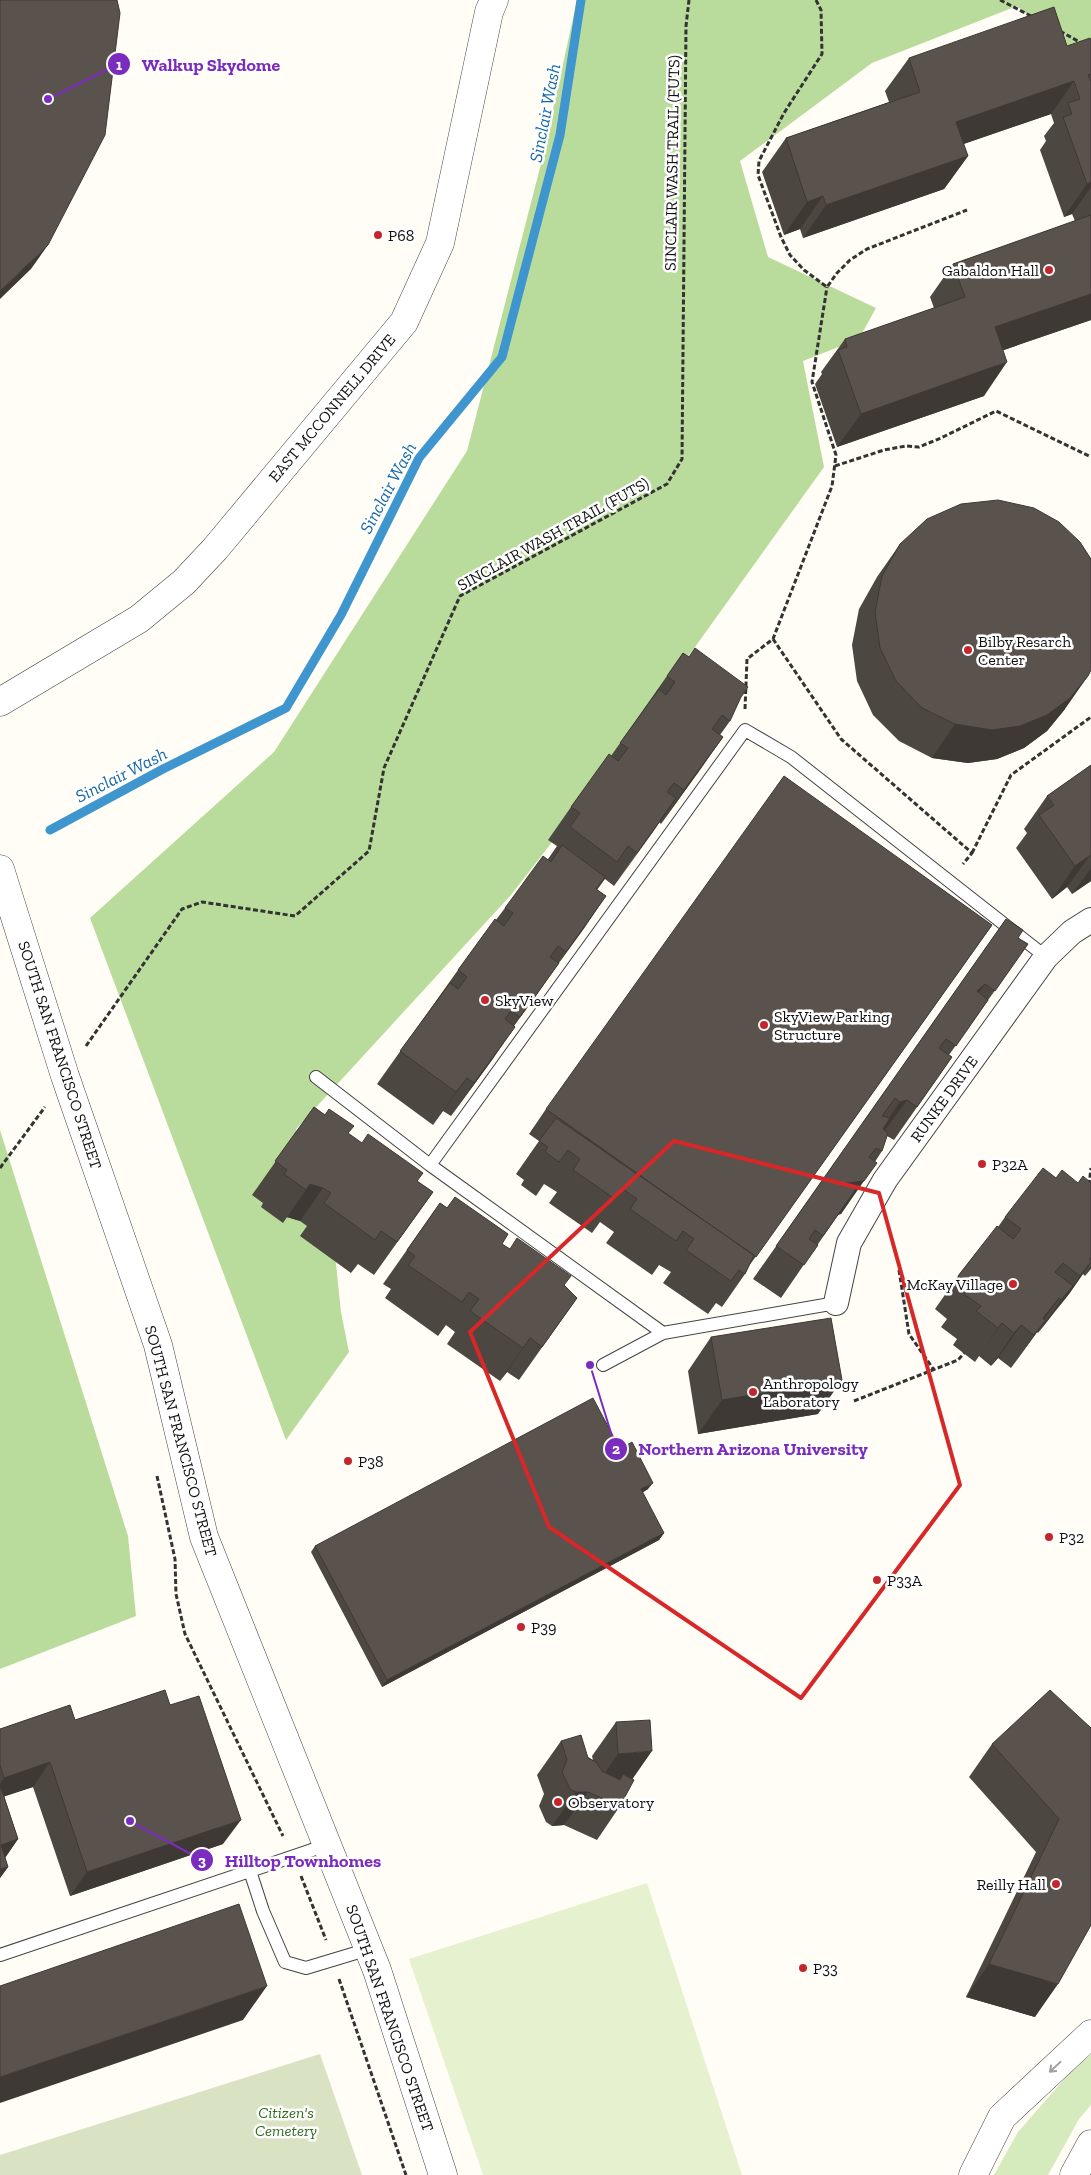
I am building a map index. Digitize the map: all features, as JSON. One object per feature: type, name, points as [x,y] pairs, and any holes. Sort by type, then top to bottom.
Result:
[{"type":"street","name":"EAST MCCONNELL DRIVE","points":[[0,702],[139,619],[184,582],[215,549],[404,322],[440,243],[489,12],[494,0]]},
{"type":"street","name":"SOUTH SAN FRANCISCO STREET","points":[[0,869],[66,1076],[158,1345],[204,1537],[369,1949],[443,2175]]},
{"type":"street","name":"RUNKE DRIVE","points":[[836,1303],[849,1243],[885,1180],[1046,956],[1072,932],[1091,920]]},
{"type":"street","points":[[974,2175],[1002,2117],[1091,2034]]},
{"type":"street","points":[[1074,2175],[1090,2148]]},
{"type":"lane","points":[[430,1164],[745,730],[792,757],[1046,956]]},
{"type":"lane","points":[[316,1077],[430,1164],[662,1333]]},
{"type":"lane","points":[[603,1365],[662,1333],[836,1303]]},
{"type":"lane","points":[[0,1955],[327,1846]]},
{"type":"lane","points":[[250,1871],[263,1910],[285,1962],[306,1968],[369,1949]]},
{"type":"path","name":"SINCLAIR WASH TRAIL (FUTS)","points":[[0,1168],[182,909],[202,902],[295,916],[369,851],[384,768],[460,596],[667,484],[682,459],[686,26],[690,0]]},
{"type":"path","points":[[816,0],[821,10],[822,54],[784,113],[759,161],[758,175],[781,237],[790,255],[804,270],[827,287]]},
{"type":"path","points":[[1000,0],[1040,20]]},
{"type":"path","points":[[1056,29],[1091,48]]},
{"type":"path","points":[[745,730],[747,659],[773,639],[832,486],[836,455],[812,382],[827,287],[850,260],[867,249],[967,210]]},
{"type":"path","points":[[835,466],[884,450],[906,446],[919,447],[942,438],[996,411],[1091,457]]},
{"type":"path","points":[[773,639],[841,739],[972,853]]},
{"type":"path","points":[[949,880],[972,853],[1011,774],[1091,718]]},
{"type":"path","points":[[1089,1189],[1091,1168]]},
{"type":"path","points":[[899,1270],[909,1334],[934,1370]]},
{"type":"path","points":[[854,1401],[958,1360],[970,1345]]},
{"type":"highlighted area","points":[[674,1141],[879,1193],[960,1485],[801,1698],[549,1527],[470,1332]]},
{"type":"green space","points":[[577,0],[1091,0],[1091,69],[1017,6],[872,63],[740,161],[768,257],[876,308],[859,339],[803,361],[824,467],[594,788],[511,895],[296,1129],[332,1226],[341,1312],[349,1352],[286,1440],[90,918],[274,752],[467,451],[542,160]]},
{"type":"green space","points":[[0,1130],[128,1536],[136,1616],[0,1669]]},
{"type":"green space","points":[[647,1883],[742,2175],[483,2175],[409,1959]]},
{"type":"green space","name":"Citizen's Cemetery","points":[[320,2054],[362,2175],[0,2175],[0,2155]]},
{"type":"green space","points":[[1091,2055],[1091,2105],[1079,2119],[1048,2175],[994,2175],[1018,2132],[1073,2069]]},
{"type":"building","points":[[0,0],[117,0],[120,13],[105,135],[48,245],[0,291]]},
{"type":"building","points":[[1054,7],[1067,46],[1090,38],[1091,41],[1091,74],[1088,75],[1091,82],[1091,182],[1087,184],[1063,117],[1072,114],[1068,103],[1080,99],[1074,81],[956,122],[968,156],[826,205],[823,196],[807,202],[786,138],[920,92],[909,58]]},
{"type":"building","points":[[1091,215],[1091,294],[995,327],[1007,362],[861,414],[838,350],[847,347],[845,339],[965,297],[953,264]]},
{"type":"building","name":"Bilby Resarch Center","points":[[998,500],[1034,508],[1059,522],[1080,542],[1091,559],[1091,670],[1070,698],[1047,715],[1020,726],[992,730],[955,724],[922,708],[896,681],[880,648],[875,612],[882,576],[900,544],[927,519],[961,504]]},
{"type":"building","points":[[695,648],[748,687],[741,697],[730,721],[722,715],[712,729],[723,737],[684,790],[674,783],[667,792],[676,798],[637,853],[628,846],[617,862],[570,827],[580,813],[571,807],[609,754],[618,761],[628,748],[620,743],[659,689],[666,695],[675,682],[667,676],[683,653],[689,657]]},
{"type":"building","points":[[1091,765],[1091,855],[1075,866],[1039,815],[1054,805],[1047,796]]},
{"type":"building","name":"SkyView Parking Structure","points":[[784,776],[992,925],[756,1257],[546,1109]]},
{"type":"building","name":"SkyView","points":[[562,845],[605,877],[596,889],[606,896],[566,952],[558,946],[550,957],[559,963],[520,1017],[511,1011],[505,1019],[515,1027],[474,1083],[467,1078],[456,1092],[400,1051],[450,983],[458,989],[467,977],[458,970],[495,919],[504,926],[513,913],[505,908],[543,856],[551,862]]},
{"type":"building","points":[[1006,919],[1023,930],[1018,938],[1028,944],[995,991],[985,984],[977,991],[988,1000],[956,1046],[946,1039],[939,1048],[952,1057],[917,1107],[907,1100],[900,1102],[895,1098],[882,1116],[890,1118],[883,1129],[888,1133],[882,1151],[876,1148],[869,1157],[877,1163],[864,1181],[847,1183],[856,1189],[823,1236],[815,1230],[809,1239],[818,1245],[804,1265],[776,1246]]},
{"type":"building","points":[[314,1107],[325,1115],[329,1109],[354,1126],[348,1133],[362,1143],[368,1134],[423,1173],[417,1181],[433,1192],[397,1242],[381,1231],[375,1240],[324,1203],[331,1193],[310,1184],[306,1190],[284,1174],[287,1170],[275,1161]]},
{"type":"building","points":[[556,1118],[754,1255],[745,1274],[739,1270],[731,1281],[686,1250],[694,1239],[683,1231],[676,1241],[630,1209],[637,1199],[623,1189],[615,1199],[573,1170],[580,1159],[568,1150],[559,1162],[545,1152],[548,1147],[539,1141]]},
{"type":"building","name":"McKay Village","points":[[1043,1168],[1056,1178],[1062,1170],[1078,1183],[1083,1176],[1091,1183],[1091,1257],[1089,1259],[1091,1262],[1080,1276],[1063,1263],[1055,1272],[1073,1286],[1061,1300],[1059,1298],[1043,1318],[1046,1320],[1034,1335],[1021,1325],[1014,1333],[1002,1323],[998,1328],[976,1311],[981,1306],[964,1294],[971,1286],[958,1276],[997,1226],[1013,1239],[1021,1229],[1005,1217]]},
{"type":"building","points":[[455,1197],[508,1234],[502,1244],[510,1249],[517,1238],[571,1276],[564,1285],[577,1298],[542,1347],[530,1338],[523,1348],[470,1311],[479,1299],[469,1292],[462,1302],[408,1265],[415,1256],[407,1250],[440,1203],[447,1208]]},
{"type":"building","points":[[831,1318],[842,1380],[722,1400],[711,1337]]},
{"type":"building","points":[[593,1398],[620,1449],[632,1442],[653,1483],[641,1489],[664,1533],[387,1680],[315,1546]]},
{"type":"building","points":[[165,1690],[170,1705],[199,1696],[241,1820],[87,1872],[50,1762],[4,1778],[0,1765],[0,1729],[70,1705],[75,1720]]},
{"type":"building","name":"Reilly Hall","points":[[1050,1690],[1091,1728],[1091,1925],[1058,1984],[989,1964],[1059,1819],[992,1744]]},
{"type":"building","points":[[650,1720],[652,1751],[618,1754],[616,1722]]},
{"type":"building","points":[[581,1735],[588,1758],[596,1762],[602,1771],[620,1780],[623,1774],[634,1780],[620,1806],[588,1792],[576,1792],[570,1789],[562,1772],[567,1760],[561,1741]]},
{"type":"building","points":[[0,1785],[18,1839],[1,1845],[8,1867],[0,1869]]},
{"type":"building","points":[[239,1904],[267,1986],[0,2077],[0,1986]]},
{"type":"waterway","name":"Sinclair Wash","points":[[50,830],[163,769],[286,708],[341,615],[419,458],[502,357],[560,135],[581,0]]},
{"type":"place","name":"Walkup Skydome","points":[[48,99]]},
{"type":"place","name":"P68","points":[[378,235]]},
{"type":"place","name":"Gabaldon Hall","points":[[1049,270]]},
{"type":"place","name":"Bilby Resarch Center","points":[[968,650]]},
{"type":"place","name":"SkyView","points":[[485,1000]]},
{"type":"place","name":"SkyView Parking Structure","points":[[764,1025]]},
{"type":"place","name":"P32A","points":[[982,1164]]},
{"type":"place","name":"McKay Village","points":[[1013,1284]]},
{"type":"place","name":"Northern Arizona University","points":[[590,1365]]},
{"type":"place","name":"Anthropology Laboratory","points":[[753,1392]]},
{"type":"place","name":"P38","points":[[348,1461]]},
{"type":"place","name":"P32","points":[[1049,1537]]},
{"type":"place","name":"P33A","points":[[877,1580]]},
{"type":"place","name":"P39","points":[[521,1627]]},
{"type":"place","name":"Observatory","points":[[558,1802]]},
{"type":"place","name":"Hilltop Townhomes","points":[[130,1821]]},
{"type":"place","name":"Reilly Hall","points":[[1056,1884]]},
{"type":"place","name":"P33","points":[[803,1968]]}]
